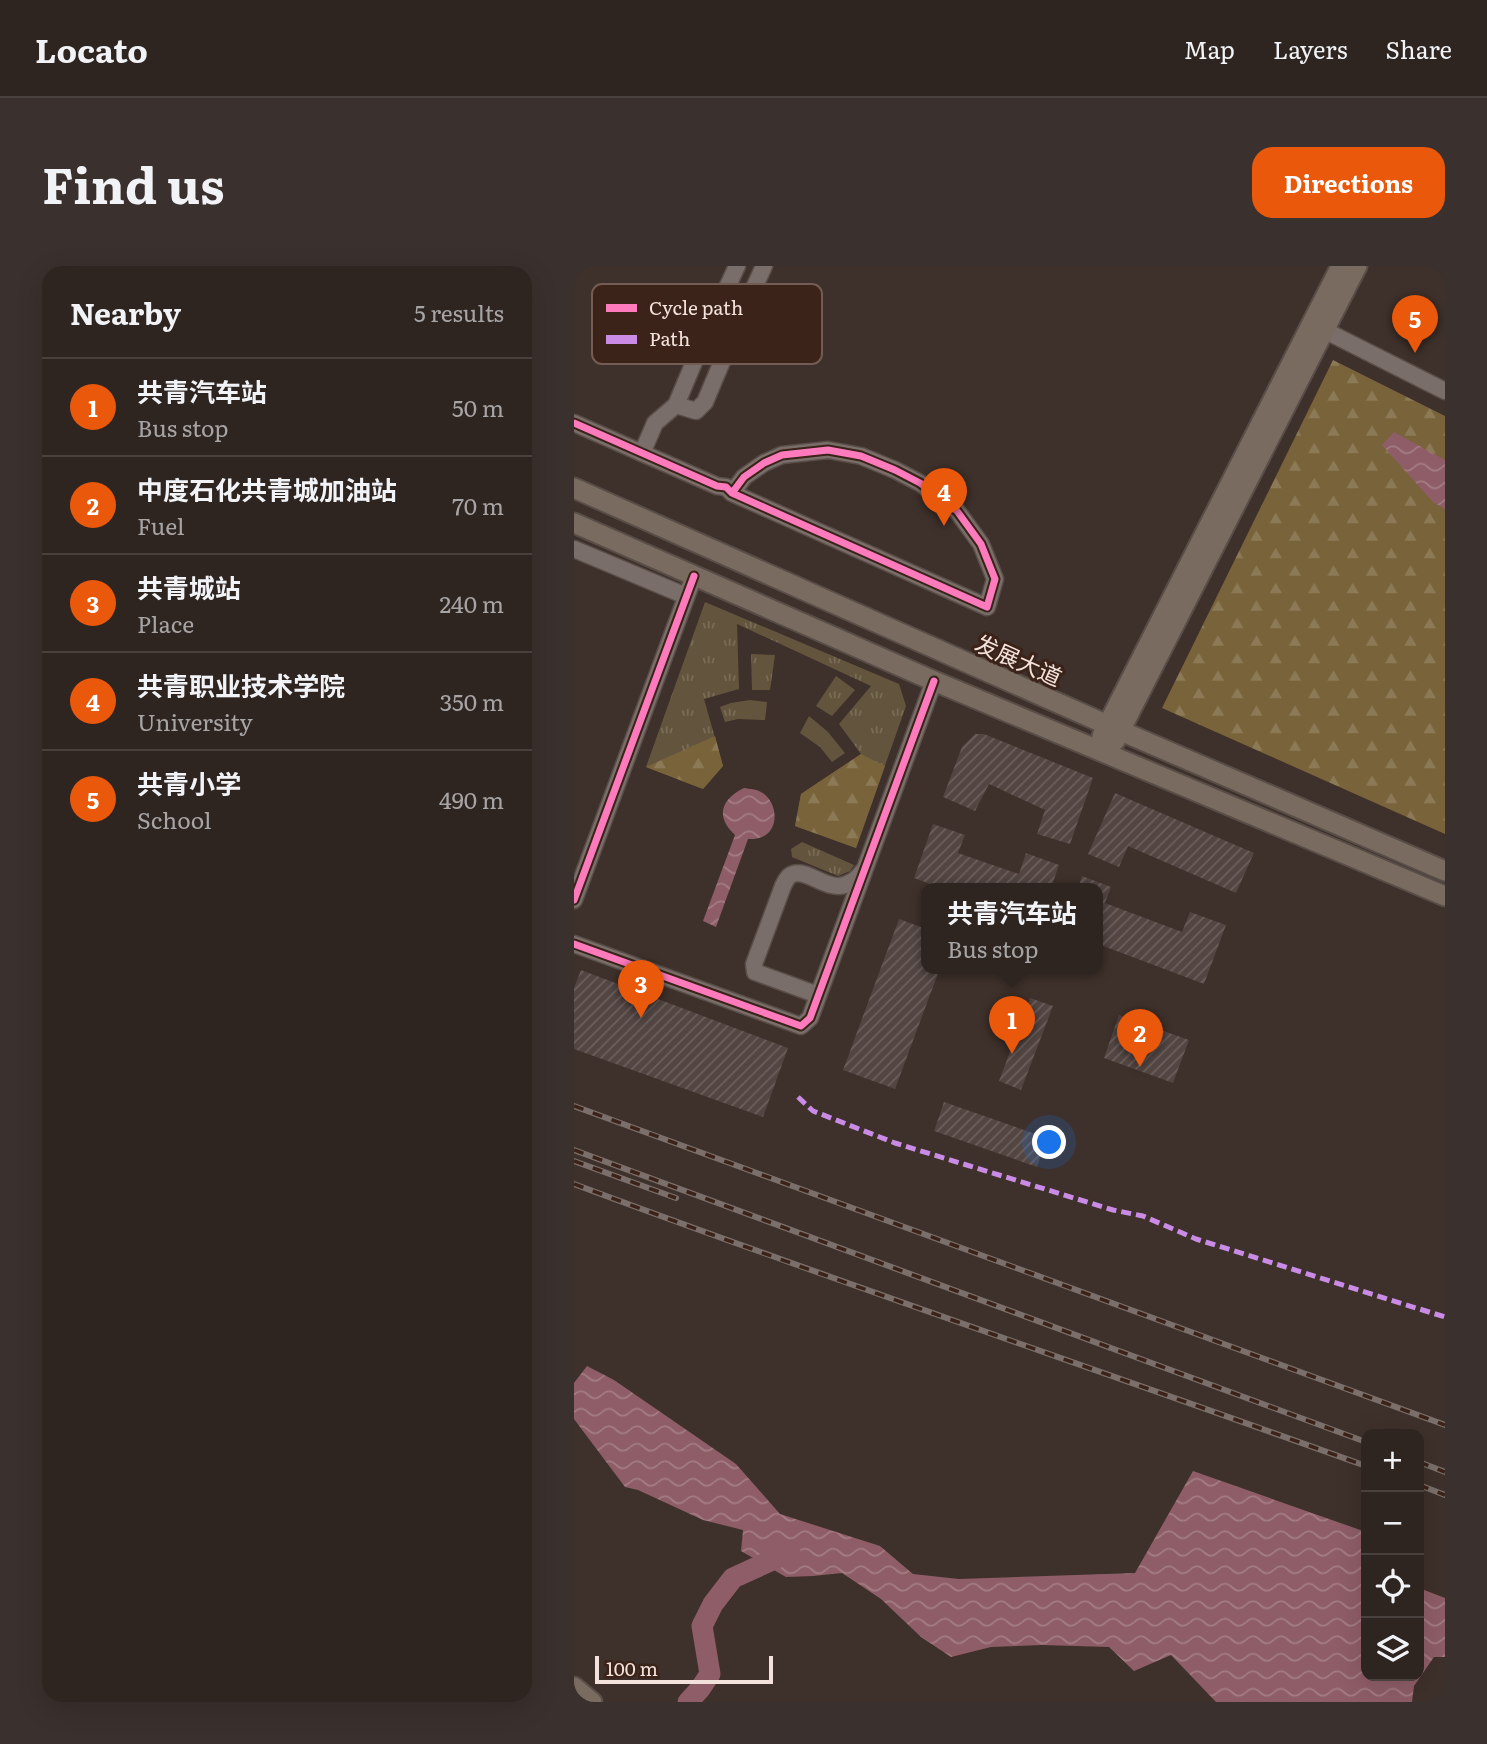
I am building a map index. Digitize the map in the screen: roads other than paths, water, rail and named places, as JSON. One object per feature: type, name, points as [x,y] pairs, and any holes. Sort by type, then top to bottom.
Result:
[{"type":"main road","points":[[1318,327],[1341,266]]},
{"type":"main road","points":[[1102,752],[1318,327],[1357,266]]},
{"type":"main road","name":"发展大道","points":[[574,488],[1114,728],[1445,871]]},
{"type":"main road","points":[[574,523],[934,681],[1445,896]]},
{"type":"main road","points":[[574,1687],[592,1702]]},
{"type":"street","points":[[729,284],[737,266]]},
{"type":"street","points":[[756,284],[764,266]]},
{"type":"street","points":[[1318,327],[1445,391]]},
{"type":"street","points":[[642,453],[655,423],[676,405],[693,364]]},
{"type":"street","points":[[676,405],[696,411],[705,402],[721,364]]},
{"type":"street","points":[[574,424],[718,486],[726,487],[732,493],[744,499],[987,607],[995,579],[981,544],[957,511],[920,483],[895,470],[861,456],[828,450],[782,455],[744,477],[732,493]]},
{"type":"street","points":[[574,550],[686,596]]},
{"type":"street","points":[[574,900],[694,576]]},
{"type":"street","points":[[574,944],[801,1026],[810,1018],[934,681]]},
{"type":"street","points":[[818,995],[755,972],[754,964],[788,877],[793,873],[802,873],[832,886],[842,886],[851,883],[865,869]]},
{"type":"water","points":[[1394,432],[1445,460],[1445,509],[1433,502],[1382,445]]},
{"type":"water","points":[[744,788],[757,790],[767,796],[774,809],[774,823],[766,835],[748,839],[716,927],[703,921],[735,835],[725,822],[723,809],[730,797]]},
{"type":"water","points":[[587,1366],[614,1380],[736,1464],[780,1514],[880,1546],[913,1574],[959,1579],[1135,1573],[1193,1471],[1361,1530],[1361,1681],[1417,1681],[1412,1702],[1216,1702],[1171,1655],[1134,1671],[1109,1647],[991,1647],[951,1657],[921,1637],[881,1599],[842,1573],[786,1577],[741,1551],[743,1530],[703,1520],[638,1490],[625,1487],[574,1419],[574,1383]]},
{"type":"water","points":[[1424,1590],[1445,1598],[1445,1657],[1434,1657],[1424,1672]]},
{"type":"waterway","points":[[688,1702],[710,1674],[702,1626],[713,1604],[733,1578],[790,1552]]},
{"type":"railway","points":[[574,1106],[1445,1425]]},
{"type":"railway","points":[[574,1150],[1361,1440]]},
{"type":"railway","points":[[574,1161],[676,1198]]},
{"type":"railway","points":[[574,1184],[1361,1464]]},
{"type":"railway","points":[[1424,1464],[1445,1472]]},
{"type":"railway","points":[[1424,1487],[1445,1495]]},
{"type":"place","name":"共青小学","points":[[1415,353]]},
{"type":"place","name":"共青职业技术学院","points":[[944,526]]},
{"type":"place","name":"共青城站","points":[[641,1018]]},
{"type":"place","name":"共青汽车站","points":[[1012,1054]]},
{"type":"place","name":"中度石化共青城加油站","points":[[1140,1067]]}]
